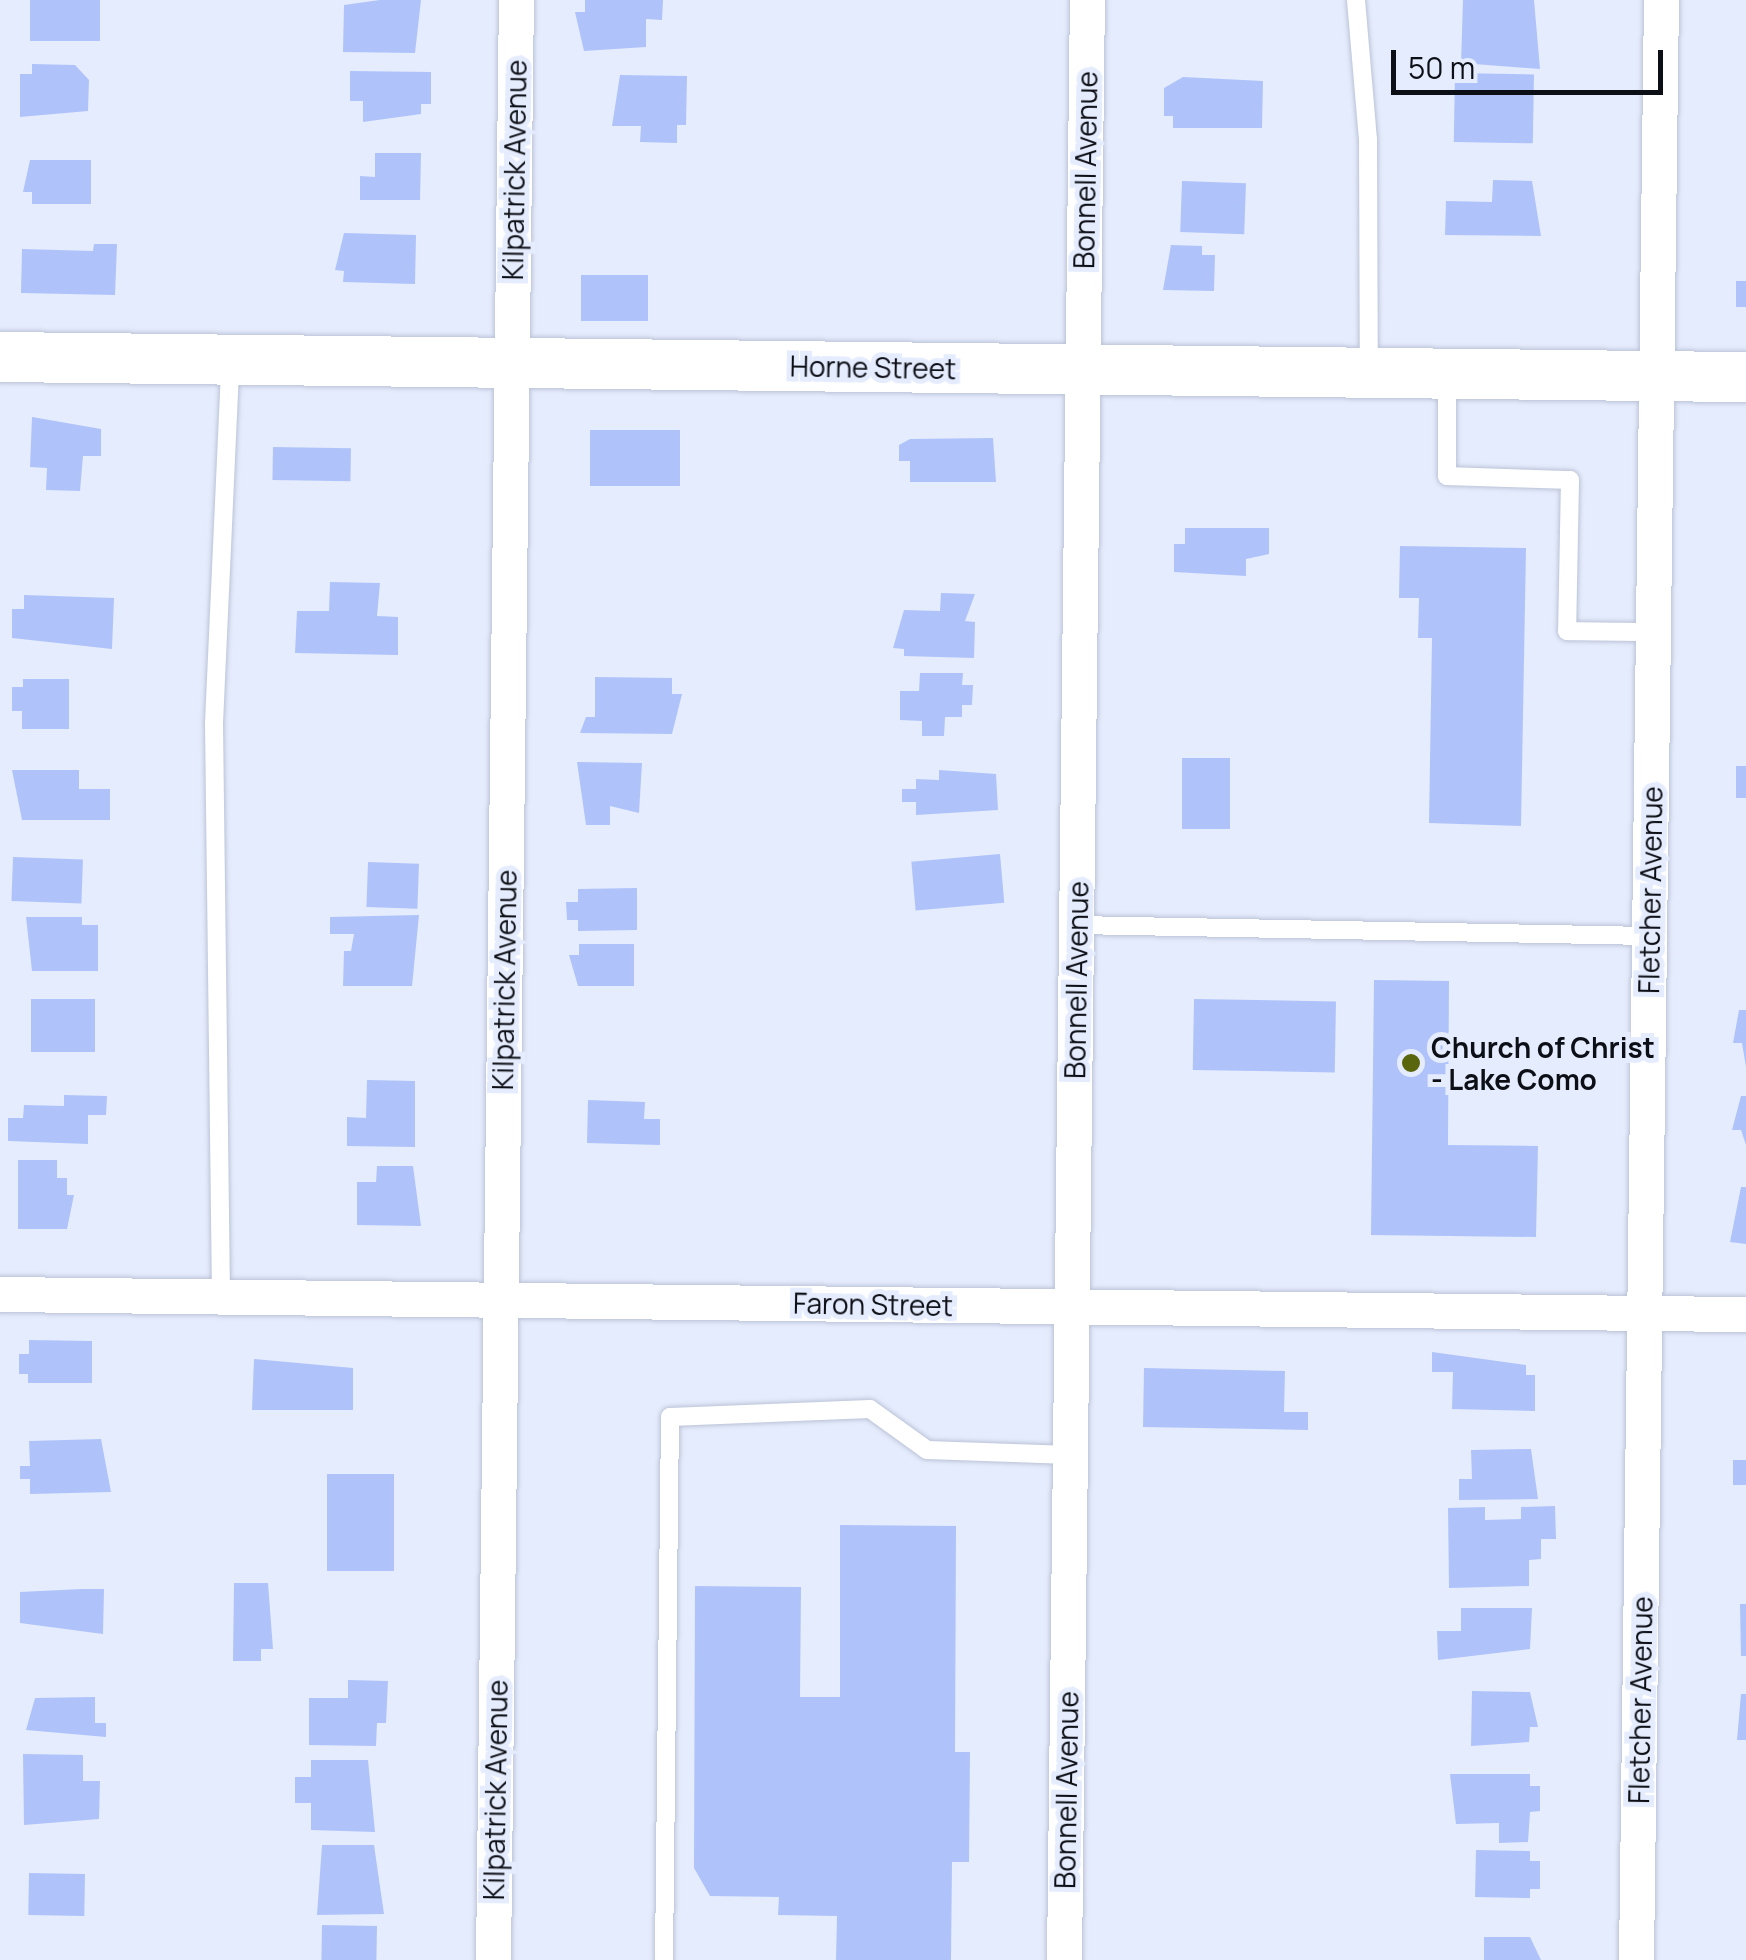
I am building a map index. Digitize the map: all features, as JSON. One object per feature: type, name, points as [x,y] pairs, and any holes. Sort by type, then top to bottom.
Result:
[{"type":"street","name":"Kilpatrick Avenue","points":[[494,1960],[516,0]]},
{"type":"street","name":"Bonnell Avenue","points":[[1064,1960],[1088,0]]},
{"type":"street","name":"Fletcher Avenue","points":[[1636,1960],[1661,0]]},
{"type":"street","name":"Horne Street","points":[[0,357],[1746,377]]},
{"type":"street","name":"Faron Street","points":[[0,1294],[1746,1314]]},
{"type":"lane","points":[[1356,0],[1368,139],[1369,372]]},
{"type":"lane","points":[[221,1296],[214,723],[231,360]]},
{"type":"lane","points":[[1447,373],[1447,476],[1570,480],[1566,631],[1653,632]]},
{"type":"lane","points":[[1076,925],[1649,936]]},
{"type":"lane","points":[[664,1960],[670,1418],[870,1409],[927,1450],[1070,1455]]},
{"type":"building","points":[[30,0],[100,0],[100,41],[30,41]]},
{"type":"building","points":[[421,0],[415,53],[343,52],[344,5]]},
{"type":"building","points":[[585,0],[663,0],[662,20],[646,19],[646,47],[584,51],[575,12],[585,12]]},
{"type":"building","points":[[1463,0],[1534,0],[1540,69],[1461,63]]},
{"type":"building","points":[[32,64],[75,65],[89,80],[88,111],[20,117],[20,74],[32,74]]},
{"type":"building","points":[[350,71],[431,72],[431,104],[421,104],[421,114],[363,122],[363,101],[350,101]]},
{"type":"building","points":[[1455,73],[1534,74],[1533,143],[1454,142]]},
{"type":"building","points":[[620,75],[687,76],[686,125],[677,125],[677,143],[640,142],[641,126],[612,126]]},
{"type":"building","points":[[1183,77],[1263,81],[1262,128],[1173,128],[1173,116],[1164,116],[1164,88]]},
{"type":"building","points":[[375,153],[421,153],[420,200],[360,200],[360,176],[375,177]]},
{"type":"building","points":[[30,160],[91,160],[91,204],[32,204],[32,192],[23,192]]},
{"type":"building","points":[[1493,180],[1532,181],[1541,236],[1445,235],[1446,201],[1492,202]]},
{"type":"building","points":[[1182,181],[1246,183],[1244,234],[1180,232]]},
{"type":"building","points":[[344,233],[416,235],[415,284],[343,282],[344,271],[335,270]]},
{"type":"building","points":[[94,244],[117,244],[115,295],[21,293],[22,249],[93,251]]},
{"type":"building","points":[[1171,245],[1202,246],[1202,255],[1215,255],[1214,291],[1163,290]]},
{"type":"building","points":[[581,275],[648,275],[648,321],[581,321]]},
{"type":"building","points":[[1736,281],[1746,281],[1746,307],[1736,307]]},
{"type":"building","points":[[32,417],[101,429],[101,456],[83,456],[80,491],[46,490],[47,468],[30,467]]},
{"type":"building","points":[[590,430],[680,430],[680,486],[590,486]]},
{"type":"building","points":[[993,438],[996,482],[910,482],[910,461],[899,461],[899,445],[910,439]]},
{"type":"building","points":[[273,447],[351,448],[350,481],[272,480]]},
{"type":"building","points":[[1185,528],[1269,528],[1269,554],[1246,559],[1246,576],[1174,572],[1174,544],[1185,544]]},
{"type":"building","points":[[1400,546],[1526,548],[1521,826],[1429,823],[1432,638],[1418,638],[1419,598],[1399,598]]},
{"type":"building","points":[[330,582],[380,583],[377,616],[398,617],[398,655],[295,653],[297,611],[329,611]]},
{"type":"building","points":[[941,593],[975,594],[965,621],[975,622],[974,658],[904,656],[904,649],[893,648],[904,610],[940,611]]},
{"type":"building","points":[[24,595],[114,598],[112,649],[12,638],[12,609],[24,609]]},
{"type":"building","points":[[920,673],[963,673],[962,685],[973,685],[972,705],[962,705],[962,717],[945,717],[944,736],[922,736],[922,721],[900,720],[900,691],[919,691]]},
{"type":"building","points":[[595,677],[672,678],[672,694],[682,694],[672,734],[580,733],[586,717],[595,717]]},
{"type":"building","points":[[23,679],[69,679],[69,729],[22,729],[22,711],[12,711],[12,687],[23,687]]},
{"type":"building","points":[[1182,758],[1230,758],[1230,829],[1182,829]]},
{"type":"building","points":[[577,762],[642,763],[639,813],[610,806],[610,825],[586,825]]},
{"type":"building","points":[[1736,766],[1746,766],[1746,798],[1736,798]]},
{"type":"building","points":[[12,770],[79,770],[79,789],[110,789],[110,820],[22,820]]},
{"type":"building","points":[[939,770],[996,774],[998,810],[916,815],[916,802],[902,802],[902,789],[916,789],[916,779],[939,780]]},
{"type":"building","points":[[1000,854],[1004,903],[916,911],[911,862]]},
{"type":"building","points":[[13,857],[83,859],[81,903],[11,901]]},
{"type":"building","points":[[368,862],[419,864],[417,909],[366,907]]},
{"type":"building","points":[[637,888],[637,930],[578,931],[578,920],[567,920],[566,902],[578,902],[578,889]]},
{"type":"building","points":[[419,915],[412,986],[343,986],[344,951],[351,951],[354,934],[330,934],[330,917]]},
{"type":"building","points":[[26,917],[82,917],[82,925],[98,925],[98,971],[32,971]]},
{"type":"building","points":[[579,944],[634,944],[634,986],[578,986],[569,955],[579,955]]},
{"type":"building","name":"Church of Christ - Lake Como","points":[[1374,980],[1449,981],[1448,1145],[1538,1146],[1536,1237],[1371,1235]]},
{"type":"building","points":[[31,999],[95,999],[95,1052],[31,1052]]},
{"type":"building","points":[[1194,999],[1336,1001],[1335,1072],[1193,1070]]},
{"type":"building","points":[[1739,1010],[1746,1010],[1746,1067],[1742,1043],[1733,1043]]},
{"type":"building","points":[[367,1080],[415,1081],[415,1147],[347,1146],[347,1117],[366,1118]]},
{"type":"building","points":[[64,1095],[107,1096],[106,1115],[88,1115],[88,1144],[8,1141],[8,1118],[23,1118],[24,1105],[64,1106]]},
{"type":"building","points":[[1741,1096],[1746,1096],[1746,1145],[1741,1130],[1732,1130]]},
{"type":"building","points":[[588,1100],[645,1102],[644,1119],[660,1119],[660,1145],[587,1143]]},
{"type":"building","points":[[18,1160],[57,1160],[57,1178],[67,1178],[67,1195],[74,1195],[67,1229],[18,1229]]},
{"type":"building","points":[[377,1166],[413,1166],[421,1226],[357,1225],[357,1182],[376,1182]]},
{"type":"building","points":[[1741,1187],[1746,1187],[1746,1244],[1730,1242]]},
{"type":"building","points":[[29,1340],[92,1341],[92,1383],[28,1383],[28,1374],[19,1374],[19,1354],[29,1354]]},
{"type":"building","points":[[1432,1352],[1526,1365],[1526,1375],[1535,1375],[1535,1411],[1452,1409],[1453,1372],[1432,1372]]},
{"type":"building","points":[[254,1359],[353,1368],[353,1410],[252,1410]]},
{"type":"building","points":[[1144,1368],[1285,1371],[1284,1412],[1308,1412],[1308,1430],[1143,1427]]},
{"type":"building","points":[[101,1439],[111,1492],[30,1494],[30,1479],[20,1479],[20,1466],[30,1466],[29,1441]]},
{"type":"building","points":[[1531,1449],[1538,1499],[1459,1500],[1459,1479],[1472,1479],[1471,1450]]},
{"type":"building","points":[[1733,1460],[1746,1460],[1746,1485],[1733,1485]]},
{"type":"building","points":[[327,1474],[394,1474],[394,1571],[327,1571]]},
{"type":"building","points":[[1555,1506],[1556,1539],[1541,1539],[1541,1559],[1529,1560],[1529,1586],[1449,1588],[1448,1508],[1485,1507],[1485,1520],[1521,1519],[1521,1507]]},
{"type":"building","points":[[840,1525],[956,1526],[955,1752],[970,1752],[969,1862],[952,1862],[951,1960],[836,1960],[837,1916],[778,1915],[779,1897],[710,1896],[694,1868],[695,1586],[801,1587],[800,1697],[840,1697]]},
{"type":"building","points":[[234,1583],[268,1583],[273,1649],[261,1649],[261,1661],[233,1661]]},
{"type":"building","points":[[104,1589],[103,1634],[20,1623],[20,1592]]},
{"type":"building","points":[[1740,1604],[1746,1604],[1746,1656],[1741,1656]]},
{"type":"building","points":[[1461,1608],[1532,1608],[1530,1649],[1438,1660],[1437,1631],[1461,1631]]},
{"type":"building","points":[[348,1680],[388,1681],[386,1723],[377,1723],[376,1746],[309,1745],[309,1698],[348,1698]]},
{"type":"building","points":[[1472,1691],[1530,1692],[1538,1727],[1530,1727],[1529,1742],[1471,1746]]},
{"type":"building","points":[[1741,1694],[1746,1694],[1746,1740],[1737,1740]]},
{"type":"building","points":[[95,1697],[95,1723],[106,1723],[106,1737],[26,1730],[35,1698]]},
{"type":"building","points":[[23,1754],[83,1755],[83,1781],[100,1781],[99,1819],[24,1825]]},
{"type":"building","points":[[311,1760],[368,1760],[375,1832],[311,1830],[311,1803],[295,1803],[295,1777],[311,1777]]},
{"type":"building","points":[[1450,1774],[1530,1774],[1530,1786],[1540,1786],[1540,1811],[1530,1812],[1528,1842],[1499,1843],[1499,1823],[1456,1824]]},
{"type":"building","points":[[322,1845],[374,1845],[384,1914],[317,1915]]},
{"type":"building","points":[[1476,1850],[1530,1851],[1530,1861],[1540,1861],[1540,1889],[1530,1889],[1530,1898],[1475,1897]]},
{"type":"building","points":[[29,1873],[85,1874],[84,1916],[28,1915]]},
{"type":"building","points":[[322,1925],[377,1926],[376,1960],[321,1960]]},
{"type":"building","points":[[1484,1937],[1530,1937],[1541,1960],[1484,1960]]},
{"type":"place","name":"Church of Christ - Lake Como","points":[[1411,1063]]}]
